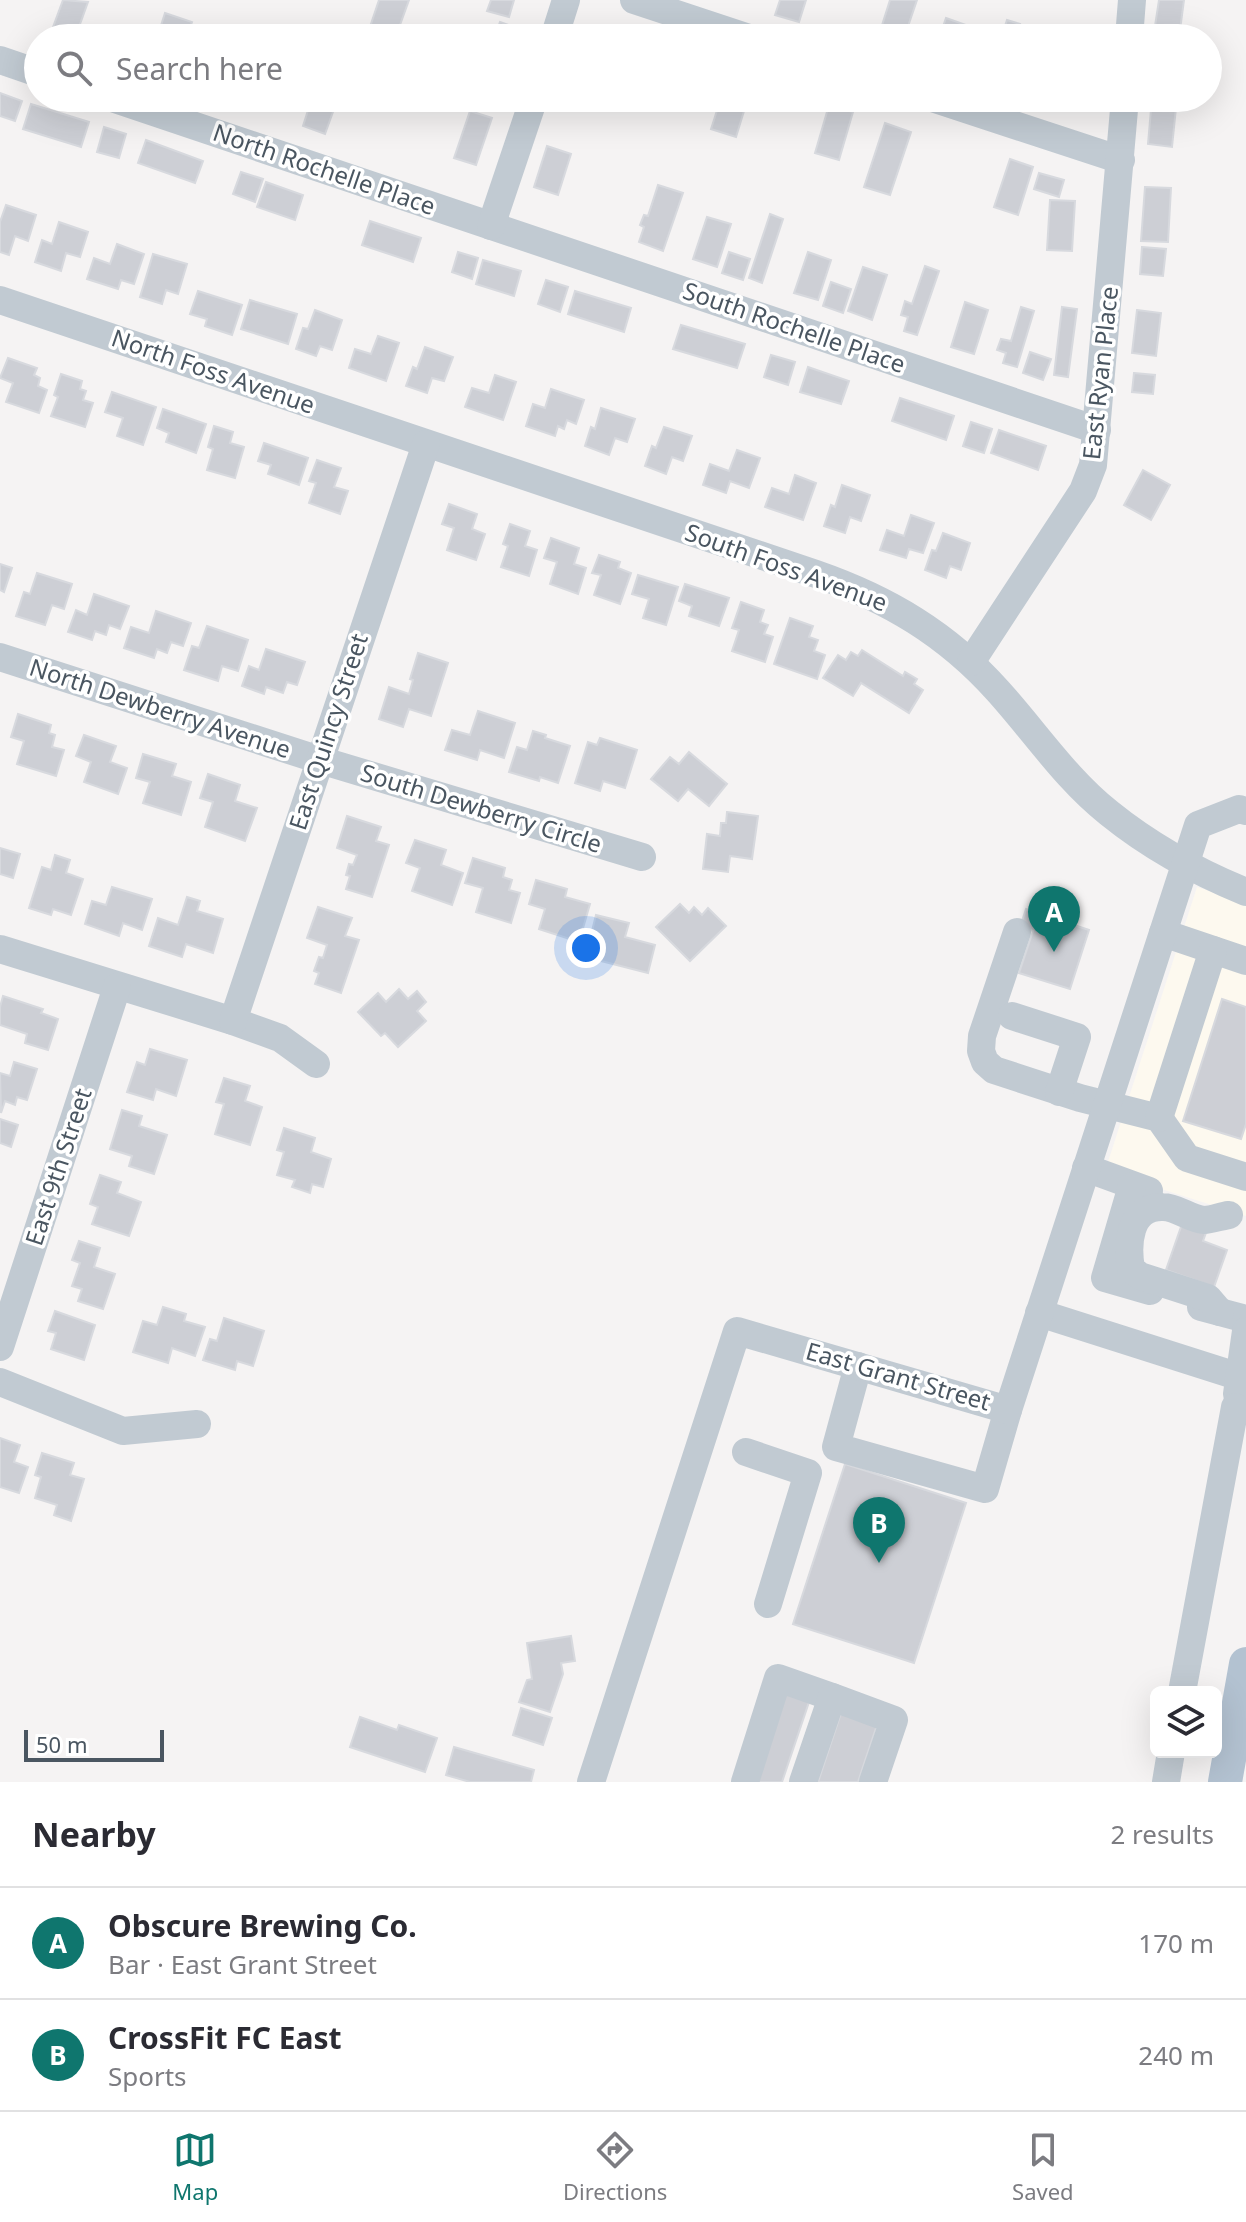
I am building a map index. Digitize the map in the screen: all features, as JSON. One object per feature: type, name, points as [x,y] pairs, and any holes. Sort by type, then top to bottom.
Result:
[{"type":"main road","points":[[1225,1782],[1246,1664]]},
{"type":"street","points":[[558,24],[566,0]]},
{"type":"street","points":[[634,0],[707,24]]},
{"type":"street","points":[[1130,24],[1132,0]]},
{"type":"street","points":[[0,60],[24,68]]},
{"type":"street","name":"North Rochelle Place","points":[[153,112],[491,226]]},
{"type":"street","points":[[491,226],[529,112]]},
{"type":"street","points":[[975,112],[1121,160]]},
{"type":"street","name":"East Ryan Place","points":[[971,662],[1083,491],[1093,465],[1124,112]]},
{"type":"street","name":"South Rochelle Place","points":[[491,226],[1097,430]]},
{"type":"street","name":"North Foss Avenue","points":[[0,300],[426,444]]},
{"type":"street","name":"South Foss Avenue","points":[[426,444],[853,587],[916,619],[971,662],[1087,793],[1126,825],[1185,864],[1246,892]]},
{"type":"street","name":"East Quincy Street","points":[[233,1021],[426,444]]},
{"type":"street","name":"North Dewberry Avenue","points":[[0,657],[320,760]]},
{"type":"street","name":"South Dewberry Circle","points":[[320,760],[642,857]]},
{"type":"street","name":"East Grant Street","points":[[591,1782],[737,1331],[1008,1410],[1198,825],[1239,809],[1246,811]]},
{"type":"street","points":[[1017,932],[982,1036],[981,1051],[985,1062],[994,1070],[1059,1092],[1159,1118],[1187,1158],[1246,1177]]},
{"type":"street","points":[[1163,933],[1246,961]]},
{"type":"street","points":[[0,949],[280,1038],[316,1064]]},
{"type":"street","points":[[1159,1118],[1213,950]]},
{"type":"street","name":"East 9th Street","points":[[0,1347],[117,987]]},
{"type":"street","points":[[1012,1016],[1077,1037],[1059,1092]]},
{"type":"street","points":[[1086,1168],[1132,1186],[1238,1218]]},
{"type":"street","points":[[1132,1186],[1105,1278],[1233,1316]]},
{"type":"street","points":[[1233,1316],[1208,1298],[1140,1276],[1131,1269],[1128,1248],[1130,1229],[1145,1212],[1162,1207],[1203,1220],[1238,1218]]},
{"type":"street","points":[[1039,1313],[1240,1377]]},
{"type":"street","points":[[1183,1686],[1240,1408],[1240,1377],[1246,1331]]},
{"type":"street","points":[[768,1604],[808,1473],[836,1447],[858,1366]]},
{"type":"street","points":[[0,1382],[123,1431],[197,1424]]},
{"type":"street","points":[[836,1447],[985,1489],[1008,1410]]},
{"type":"street","points":[[746,1452],[808,1473]]},
{"type":"street","points":[[745,1782],[778,1678],[894,1720],[873,1782]]},
{"type":"street","points":[[803,1782],[832,1697]]},
{"type":"street","points":[[1166,1782],[1170,1758]]},
{"type":"shaded area","points":[[1197,887],[1246,903],[1246,1216],[1105,1171]]},
{"type":"building","points":[[63,0],[88,2],[80,24],[54,24]]},
{"type":"building","points":[[379,0],[409,0],[400,24],[371,24]]},
{"type":"building","points":[[491,0],[514,0],[509,17],[487,11]]},
{"type":"building","points":[[780,0],[806,0],[799,22],[775,15]]},
{"type":"building","points":[[890,0],[917,0],[909,24],[882,24]]},
{"type":"building","points":[[1159,0],[1184,0],[1181,24],[1155,24]]},
{"type":"building","points":[[165,13],[192,22],[191,24],[161,24]]},
{"type":"building","points":[[946,18],[963,24],[944,24]]},
{"type":"building","points":[[0,93],[22,101],[15,121],[0,116]]},
{"type":"building","points":[[28,112],[57,112],[89,122],[81,147],[23,129]]},
{"type":"building","points":[[308,112],[333,112],[325,134],[303,126]]},
{"type":"building","points":[[470,112],[492,118],[476,165],[454,158]]},
{"type":"building","points":[[716,112],[744,112],[736,137],[711,129]]},
{"type":"building","points":[[827,112],[853,112],[839,160],[815,153]]},
{"type":"building","points":[[1151,112],[1176,112],[1172,147],[1148,144]]},
{"type":"building","points":[[885,123],[911,132],[890,195],[864,187]]},
{"type":"building","points":[[104,127],[126,134],[119,158],[97,152]]},
{"type":"building","points":[[146,140],[203,161],[195,183],[138,163]]},
{"type":"building","points":[[547,146],[571,154],[558,195],[534,187]]},
{"type":"building","points":[[1010,159],[1033,167],[1018,215],[994,207]]},
{"type":"building","points":[[241,172],[263,179],[255,202],[233,194]]},
{"type":"building","points":[[1039,173],[1064,180],[1059,197],[1034,189]]},
{"type":"building","points":[[266,182],[303,195],[295,220],[257,207]]},
{"type":"building","points":[[658,185],[683,193],[663,251],[639,242],[644,227],[640,225],[644,215],[648,216]]},
{"type":"building","points":[[1145,187],[1171,188],[1168,242],[1141,241]]},
{"type":"building","points":[[1050,200],[1075,201],[1072,251],[1047,250]]},
{"type":"building","points":[[6,205],[36,215],[28,241],[15,236],[9,255],[0,252],[0,222]]},
{"type":"building","points":[[770,214],[783,219],[762,283],[749,278]]},
{"type":"building","points":[[707,217],[731,224],[717,267],[693,259]]},
{"type":"building","points":[[370,221],[421,238],[413,262],[362,245]]},
{"type":"building","points":[[59,222],[88,232],[80,257],[66,253],[61,271],[35,262],[42,240],[52,244]]},
{"type":"building","points":[[117,244],[144,254],[134,284],[121,280],[118,289],[87,279],[94,258],[110,264]]},
{"type":"building","points":[[1142,247],[1166,249],[1163,276],[1140,274]]},
{"type":"building","points":[[458,252],[478,258],[472,279],[452,272]]},
{"type":"building","points":[[729,252],[750,259],[743,280],[722,273]]},
{"type":"building","points":[[808,252],[831,260],[818,300],[794,293]]},
{"type":"building","points":[[153,254],[187,264],[178,294],[166,290],[162,304],[140,297]]},
{"type":"building","points":[[483,260],[521,271],[514,296],[476,284]]},
{"type":"building","points":[[925,266],[939,271],[917,335],[904,331],[908,317],[901,315],[905,301],[912,304]]},
{"type":"building","points":[[863,267],[887,275],[872,320],[848,311]]},
{"type":"building","points":[[546,280],[568,287],[560,312],[538,304]]},
{"type":"building","points":[[831,282],[851,289],[843,313],[823,306]]},
{"type":"building","points":[[198,291],[242,305],[232,335],[205,326],[207,319],[190,314]]},
{"type":"building","points":[[575,291],[631,308],[624,332],[568,314]]},
{"type":"building","points":[[250,300],[297,314],[288,344],[241,329]]},
{"type":"building","points":[[965,302],[988,310],[974,354],[951,347]]},
{"type":"building","points":[[1021,307],[1034,311],[1017,367],[1003,363],[1006,353],[997,350],[1001,339],[1011,341]]},
{"type":"building","points":[[1062,307],[1077,309],[1068,377],[1054,375]]},
{"type":"building","points":[[315,310],[342,320],[332,350],[320,346],[316,356],[296,349],[303,328],[308,329]]},
{"type":"building","points":[[1137,310],[1161,313],[1156,356],[1132,353]]},
{"type":"building","points":[[681,325],[745,344],[737,368],[673,349]]},
{"type":"building","points":[[378,336],[399,343],[386,381],[349,368],[355,349],[371,354]]},
{"type":"building","points":[[425,347],[453,357],[444,381],[432,378],[427,393],[406,386],[413,367],[417,369]]},
{"type":"building","points":[[1030,352],[1051,359],[1043,380],[1023,373]]},
{"type":"building","points":[[771,355],[795,362],[788,385],[764,377]]},
{"type":"building","points":[[8,358],[37,368],[34,375],[40,378],[38,386],[47,390],[39,413],[6,402],[13,383],[0,378]]},
{"type":"building","points":[[808,367],[849,381],[841,404],[800,392]]},
{"type":"building","points":[[1134,373],[1155,375],[1153,394],[1132,392]]},
{"type":"building","points":[[61,374],[82,381],[80,389],[86,391],[83,400],[93,403],[85,427],[51,416],[58,397],[54,395]]},
{"type":"building","points":[[495,375],[516,382],[503,420],[465,407],[472,388],[489,393]]},
{"type":"building","points":[[551,389],[584,400],[576,424],[567,420],[564,429],[558,426],[555,436],[526,426],[533,404],[545,408]]},
{"type":"building","points":[[112,392],[156,407],[143,445],[117,436],[123,418],[105,412]]},
{"type":"building","points":[[900,398],[954,416],[946,440],[892,421]]},
{"type":"building","points":[[601,408],[635,419],[627,442],[615,438],[609,455],[585,446],[591,427],[595,429]]},
{"type":"building","points":[[163,409],[206,424],[196,453],[166,442],[169,433],[157,428]]},
{"type":"building","points":[[971,422],[992,429],[984,453],[963,446]]},
{"type":"building","points":[[214,426],[233,432],[230,443],[244,447],[235,478],[207,470],[213,449],[208,447]]},
{"type":"building","points":[[664,427],[692,436],[683,461],[672,457],[666,474],[645,466],[652,446],[656,448]]},
{"type":"building","points":[[999,430],[1046,446],[1038,470],[991,453]]},
{"type":"building","points":[[264,443],[308,458],[299,485],[268,474],[271,465],[258,461]]},
{"type":"building","points":[[737,450],[760,458],[749,488],[730,481],[726,493],[703,485],[710,464],[729,471]]},
{"type":"building","points":[[317,460],[341,468],[334,487],[348,491],[340,514],[309,503],[316,483],[309,481]]},
{"type":"building","points":[[1143,470],[1170,485],[1151,520],[1124,505]]},
{"type":"building","points":[[795,475],[816,483],[803,520],[765,507],[772,488],[789,494]]},
{"type":"building","points":[[842,485],[870,495],[861,521],[850,517],[845,533],[824,526],[831,505],[835,507]]},
{"type":"building","points":[[449,504],[477,514],[472,529],[485,534],[476,560],[447,550],[454,528],[442,524]]},
{"type":"building","points":[[911,515],[934,523],[923,553],[909,549],[906,558],[880,550],[887,530],[904,536]]},
{"type":"building","points":[[510,524],[530,531],[525,546],[537,550],[529,576],[501,567],[508,546],[503,544]]},
{"type":"building","points":[[943,533],[970,543],[961,570],[950,566],[946,578],[925,570],[932,550],[936,551]]},
{"type":"building","points":[[551,538],[579,548],[574,564],[586,568],[578,594],[550,584],[557,562],[544,558]]},
{"type":"building","points":[[599,555],[620,562],[618,568],[631,573],[620,604],[594,595],[601,575],[592,573]]},
{"type":"building","points":[[0,564],[12,568],[4,592],[0,590]]},
{"type":"building","points":[[37,573],[72,584],[64,609],[52,605],[45,625],[16,616],[24,592],[30,594]]},
{"type":"building","points":[[638,575],[678,587],[666,625],[643,618],[649,599],[632,594]]},
{"type":"building","points":[[685,584],[729,598],[719,626],[689,616],[692,606],[679,601]]},
{"type":"building","points":[[94,594],[129,606],[120,629],[109,625],[106,635],[95,631],[92,640],[68,632],[76,610],[87,615]]},
{"type":"building","points":[[741,602],[764,610],[760,622],[768,625],[764,634],[773,637],[765,662],[732,651],[739,630],[732,628]]},
{"type":"building","points":[[156,611],[191,623],[183,646],[171,642],[167,653],[157,649],[154,658],[124,648],[131,627],[149,633]]},
{"type":"building","points":[[790,618],[813,626],[809,637],[818,640],[814,651],[825,655],[817,679],[774,664]]},
{"type":"building","points":[[207,626],[248,640],[238,671],[222,666],[218,681],[184,670],[192,646],[199,648]]},
{"type":"building","points":[[266,649],[305,662],[297,685],[287,682],[283,693],[266,687],[264,694],[242,686],[249,666],[259,670]]},
{"type":"building","points":[[862,650],[903,676],[905,672],[917,679],[914,684],[923,690],[909,713],[861,683],[853,696],[823,678],[838,655],[846,660],[851,652],[858,656]]},
{"type":"building","points":[[418,653],[448,663],[431,716],[409,709],[403,727],[379,719],[389,687],[409,694]]},
{"type":"building","points":[[478,711],[515,723],[504,758],[480,750],[477,760],[445,750],[452,730],[470,735]]},
{"type":"building","points":[[18,714],[51,725],[49,733],[55,735],[52,747],[64,750],[56,776],[17,764],[24,741],[11,737]]},
{"type":"building","points":[[533,731],[570,746],[558,783],[509,772],[517,747],[527,750]]},
{"type":"building","points":[[84,735],[116,746],[110,762],[127,768],[118,794],[84,782],[91,762],[76,756]]},
{"type":"building","points":[[600,738],[637,750],[625,788],[603,781],[600,791],[575,783],[588,742],[597,745]]},
{"type":"building","points":[[689,752],[727,784],[709,806],[688,789],[678,801],[651,779],[670,757],[679,764]]},
{"type":"building","points":[[143,754],[176,764],[172,776],[191,782],[181,815],[143,803],[150,782],[136,778]]},
{"type":"building","points":[[208,774],[240,785],[235,801],[257,808],[245,841],[205,827],[213,802],[200,798]]},
{"type":"building","points":[[727,812],[758,816],[752,859],[730,856],[728,872],[703,869],[707,834],[720,836],[721,823],[726,823]]},
{"type":"building","points":[[347,816],[381,827],[376,841],[389,845],[372,897],[346,889],[350,876],[346,875],[349,864],[353,865],[357,855],[337,848]]},
{"type":"building","points":[[415,840],[446,850],[441,865],[463,873],[452,905],[412,891],[420,868],[406,863]]},
{"type":"building","points":[[0,848],[20,854],[13,878],[0,874]]},
{"type":"building","points":[[55,855],[70,860],[66,873],[83,879],[71,915],[53,909],[51,915],[29,908],[42,867],[51,870]]},
{"type":"building","points":[[473,858],[505,868],[503,877],[512,880],[509,890],[520,893],[511,923],[476,912],[483,888],[465,883]]},
{"type":"building","points":[[536,880],[567,889],[565,897],[590,904],[579,942],[539,929],[545,909],[529,904]]},
{"type":"building","points":[[112,887],[152,899],[142,930],[123,923],[119,936],[85,924],[92,901],[106,905]]},
{"type":"building","points":[[187,897],[200,901],[197,911],[223,919],[213,953],[186,944],[182,957],[149,946],[158,918],[178,925]]},
{"type":"building","points":[[680,904],[689,913],[694,907],[702,915],[708,908],[726,926],[690,961],[656,927]]},
{"type":"building","points":[[318,907],[352,918],[345,936],[359,940],[341,993],[315,984],[319,973],[314,971],[327,945],[307,938]]},
{"type":"building","points":[[1026,909],[1089,930],[1070,989],[1019,973],[1033,931],[1020,927]]},
{"type":"building","points":[[596,915],[629,923],[625,937],[655,945],[648,973],[601,961],[605,947],[589,943]]},
{"type":"building","points":[[399,989],[408,999],[417,991],[426,1002],[417,1011],[426,1021],[398,1047],[385,1033],[381,1036],[358,1012],[378,993],[386,1002]]},
{"type":"building","points":[[3,996],[43,1009],[41,1013],[58,1019],[48,1050],[25,1043],[27,1034],[0,1025]]},
{"type":"building","points":[[1222,999],[1246,1007],[1246,1124],[1241,1139],[1183,1121]]},
{"type":"building","points":[[150,1049],[187,1060],[176,1096],[156,1089],[153,1100],[127,1092],[137,1062],[145,1065]]},
{"type":"building","points":[[14,1062],[37,1069],[27,1100],[17,1097],[15,1105],[5,1101],[1,1113],[0,1073],[10,1076]]},
{"type":"building","points":[[224,1078],[250,1086],[245,1101],[262,1107],[250,1145],[215,1134],[224,1104],[216,1102]]},
{"type":"building","points":[[122,1110],[142,1116],[139,1126],[167,1135],[154,1174],[129,1166],[132,1156],[110,1149]]},
{"type":"building","points":[[0,1119],[18,1125],[11,1147],[0,1143]]},
{"type":"building","points":[[284,1128],[315,1138],[311,1152],[331,1159],[323,1187],[312,1184],[310,1193],[292,1187],[295,1180],[277,1175],[284,1152],[277,1150]]},
{"type":"building","points":[[100,1175],[121,1182],[117,1193],[141,1202],[129,1236],[92,1224],[98,1207],[90,1204]]},
{"type":"building","points":[[1183,1221],[1207,1230],[1203,1241],[1227,1250],[1214,1287],[1166,1270]]},
{"type":"building","points":[[79,1241],[100,1248],[94,1267],[115,1274],[103,1309],[78,1301],[82,1289],[72,1286],[80,1263],[72,1260]]},
{"type":"building","points":[[163,1307],[186,1314],[184,1321],[205,1327],[195,1356],[172,1348],[168,1363],[133,1352],[143,1321],[157,1325]]},
{"type":"building","points":[[55,1311],[95,1325],[84,1360],[51,1349],[56,1333],[48,1331]]},
{"type":"building","points":[[224,1318],[264,1331],[253,1366],[237,1361],[235,1370],[203,1360],[210,1339],[217,1341]]},
{"type":"building","points":[[0,1438],[20,1445],[14,1462],[28,1467],[19,1493],[0,1487]]},
{"type":"building","points":[[42,1453],[74,1463],[70,1475],[84,1479],[71,1521],[54,1515],[57,1505],[35,1498],[41,1477],[35,1475]]},
{"type":"building","points":[[845,1464],[966,1503],[914,1663],[793,1624]]},
{"type":"building","points":[[571,1636],[575,1661],[561,1663],[563,1674],[550,1712],[519,1702],[527,1680],[532,1679],[527,1643]]},
{"type":"building","points":[[783,1689],[810,1699],[782,1782],[752,1782]]},
{"type":"building","points":[[521,1708],[552,1718],[543,1745],[513,1735]]},
{"type":"building","points":[[841,1713],[877,1725],[858,1782],[818,1782]]},
{"type":"building","points":[[360,1717],[397,1730],[399,1725],[437,1738],[425,1772],[350,1747]]},
{"type":"building","points":[[454,1747],[534,1770],[531,1782],[470,1782],[446,1775]]},
{"type":"place","name":"Obscure Brewing Co.","points":[[1054,952]]},
{"type":"place","name":"CrossFit FC East","points":[[879,1563]]}]
